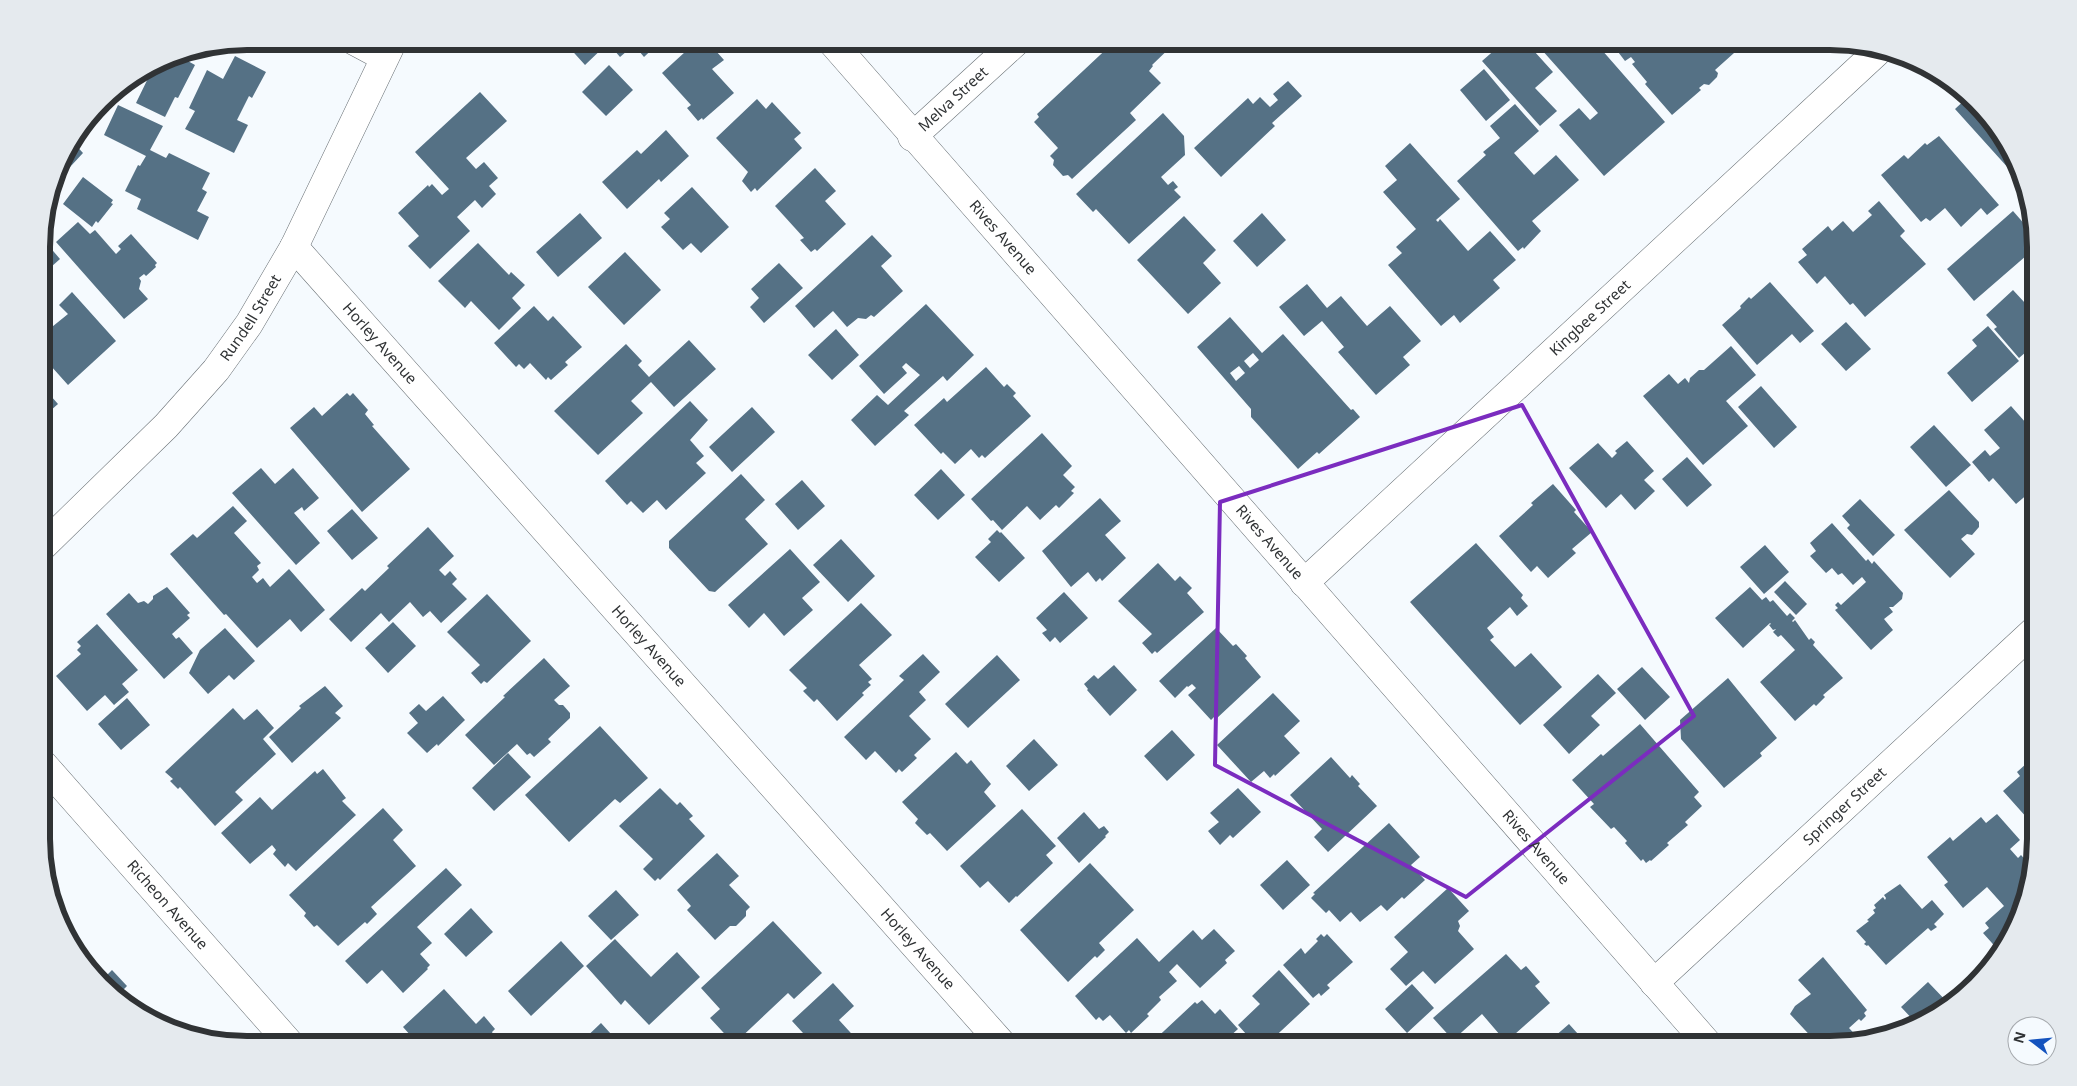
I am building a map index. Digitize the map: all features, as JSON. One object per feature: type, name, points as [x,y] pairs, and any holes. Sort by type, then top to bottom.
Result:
[{"type":"street","name":"Rundell Street","points":[[50,539],[166,426],[216,370],[249,324],[294,247],[389,50]]},
{"type":"street","name":"Rives Avenue","points":[[839,50],[912,137],[1701,1036]]},
{"type":"street","name":"Melva Street","points":[[912,137],[1007,50]]},
{"type":"street","name":"Kingbee Street","points":[[1304,583],[1873,55]]},
{"type":"street","name":"Horley Avenue","points":[[294,247],[996,1036]]},
{"type":"street","name":"Springer Street","points":[[1654,983],[2027,637]]},
{"type":"street","name":"Richeon Avenue","points":[[50,772],[283,1036]]},
{"type":"highlighted area","points":[[1522,405],[1694,716],[1466,897],[1215,765],[1220,502]]},
{"type":"building","points":[[571,50],[601,50],[585,65]]},
{"type":"building","points":[[614,50],[628,50],[620,57]]},
{"type":"building","points":[[638,50],[651,50],[644,57]]},
{"type":"building","points":[[687,50],[715,50],[724,60],[712,69],[734,93],[703,120],[702,118],[698,121],[687,108],[691,105],[662,73]]},
{"type":"building","points":[[1105,50],[1168,50],[1152,65],[1149,71],[1161,83],[1130,113],[1136,120],[1072,179],[1068,175],[1063,176],[1053,165],[1054,160],[1050,156],[1058,148],[1034,122],[1039,117],[1037,114]]},
{"type":"building","points":[[1495,50],[1533,50],[1553,72],[1535,88],[1557,111],[1540,126],[1482,61]]},
{"type":"building","points":[[1542,50],[1602,50],[1665,122],[1604,176],[1559,125],[1579,108],[1590,120],[1598,113]]},
{"type":"building","points":[[1617,50],[1731,50],[1734,53],[1715,70],[1718,73],[1717,77],[1709,85],[1704,84],[1699,88],[1701,90],[1672,115],[1645,84],[1647,82],[1632,64],[1635,62],[1631,57],[1625,61]]},
{"type":"building","points":[[235,56],[266,72],[252,98],[249,96],[237,120],[248,125],[234,153],[185,129],[195,111],[189,108],[207,70],[223,79]]},
{"type":"building","points":[[185,60],[195,65],[178,98],[175,97],[165,117],[136,103],[149,76]]},
{"type":"building","points":[[609,65],[633,90],[606,116],[582,92]]},
{"type":"building","points":[[1484,69],[1510,100],[1486,121],[1460,90]]},
{"type":"building","points":[[1288,81],[1302,96],[1272,123],[1275,126],[1221,177],[1194,148],[1248,98],[1253,104],[1260,97],[1270,107],[1278,100],[1273,94]]},
{"type":"building","points":[[480,92],[507,121],[466,158],[476,169],[484,162],[498,178],[489,186],[496,194],[482,208],[475,200],[457,217],[470,231],[430,269],[408,246],[419,236],[398,213],[428,185],[429,187],[432,184],[442,195],[449,189],[415,152]]},
{"type":"building","points":[[757,99],[766,109],[772,102],[801,133],[794,139],[802,148],[757,191],[755,188],[751,192],[742,181],[748,172],[716,138]]},
{"type":"building","points":[[1963,102],[1978,117],[2001,149],[2012,172],[1955,109]]},
{"type":"building","points":[[1515,104],[1539,131],[1514,153],[1534,175],[1556,155],[1579,180],[1532,221],[1541,231],[1524,249],[1523,247],[1518,251],[1457,181],[1486,155],[1483,152],[1500,138],[1490,126]]},
{"type":"building","points":[[118,105],[163,126],[150,150],[166,158],[169,153],[210,173],[202,189],[207,192],[197,211],[209,217],[198,240],[137,209],[141,199],[125,191],[138,165],[140,166],[146,156],[104,135]]},
{"type":"building","points":[[1163,113],[1184,136],[1185,155],[1161,177],[1168,185],[1173,181],[1178,187],[1174,190],[1181,197],[1129,244],[1096,209],[1093,212],[1076,194]]},
{"type":"building","points":[[666,130],[689,156],[661,182],[659,179],[627,209],[602,182],[637,150],[641,154]]},
{"type":"building","points":[[1939,136],[1999,205],[1987,215],[1981,208],[1961,227],[1945,208],[1930,221],[1926,218],[1921,222],[1881,175],[1904,155],[1908,159],[1925,143],[1927,145]]},
{"type":"building","points":[[1410,143],[1460,199],[1436,220],[1438,222],[1440,219],[1468,251],[1490,231],[1516,260],[1493,280],[1500,288],[1460,323],[1454,315],[1441,326],[1388,265],[1402,253],[1396,247],[1416,229],[1383,192],[1397,180],[1385,166]]},
{"type":"building","points":[[77,147],[83,153],[70,167],[68,165]]},
{"type":"building","points":[[815,168],[836,191],[825,201],[846,224],[817,251],[815,249],[811,252],[800,240],[804,238],[775,206]]},
{"type":"building","points":[[83,177],[113,200],[111,203],[113,204],[98,223],[96,221],[92,227],[63,204]]},
{"type":"building","points":[[692,187],[729,227],[701,253],[691,243],[683,250],[661,227],[670,219],[664,213]]},
{"type":"building","points":[[1879,201],[1905,231],[1900,236],[1926,264],[1865,317],[1853,303],[1850,305],[1825,276],[1817,284],[1798,262],[1807,255],[1802,249],[1828,226],[1832,231],[1843,221],[1853,232],[1872,215],[1868,211]]},
{"type":"building","points":[[2013,211],[2026,226],[2027,255],[1974,301],[1947,269]]},
{"type":"building","points":[[580,213],[602,238],[558,277],[536,252]]},
{"type":"building","points":[[1262,213],[1286,240],[1257,267],[1233,241]]},
{"type":"building","points":[[1184,216],[1216,250],[1203,263],[1221,283],[1188,314],[1137,260]]},
{"type":"building","points":[[78,222],[90,234],[95,230],[116,254],[121,249],[118,246],[131,234],[157,263],[156,267],[146,276],[144,274],[139,278],[141,281],[139,289],[148,299],[124,319],[56,242]]},
{"type":"building","points":[[872,235],[892,256],[881,266],[903,291],[874,317],[871,315],[866,319],[858,318],[847,327],[833,311],[814,328],[795,306]]},
{"type":"building","points":[[478,243],[509,275],[511,272],[525,285],[512,298],[521,308],[499,330],[471,301],[465,308],[438,281]]},
{"type":"building","points":[[50,247],[60,259],[50,268]]},
{"type":"building","points":[[625,252],[661,290],[624,325],[588,287]]},
{"type":"building","points":[[779,263],[803,288],[764,323],[750,307],[759,298],[751,289]]},
{"type":"building","points":[[1770,282],[1814,331],[1800,343],[1792,334],[1757,365],[1722,325],[1741,308],[1740,306],[1749,297],[1751,299]]},
{"type":"building","points":[[1307,284],[1327,308],[1341,296],[1367,326],[1390,306],[1421,341],[1403,357],[1410,365],[1376,395],[1338,352],[1344,347],[1322,321],[1304,336],[1279,307]]},
{"type":"building","points":[[2013,290],[2025,303],[2027,301],[2027,351],[2019,358],[1994,329],[1997,327],[1986,315]]},
{"type":"building","points":[[72,292],[116,341],[68,385],[50,365],[50,329],[68,314],[59,305]]},
{"type":"building","points":[[926,304],[974,355],[947,381],[943,376],[904,411],[909,415],[875,446],[851,420],[877,395],[888,405],[920,375],[906,363],[902,367],[907,373],[884,394],[859,366]]},
{"type":"building","points":[[534,306],[548,321],[553,316],[582,347],[565,362],[568,365],[551,380],[548,377],[546,380],[530,363],[524,369],[519,364],[516,367],[494,343]]},
{"type":"building","points":[[1230,317],[1262,353],[1283,334],[1351,410],[1353,409],[1360,417],[1319,454],[1317,452],[1298,469],[1251,417],[1251,409],[1197,347]],"holes":[[[1253,353],[1259,360],[1250,368],[1244,361]],[[1239,366],[1245,373],[1236,381],[1230,373]]]},
{"type":"building","points":[[1846,322],[1871,349],[1846,371],[1821,344]]},
{"type":"building","points":[[1988,326],[2019,361],[1972,402],[1947,373],[1977,346],[1972,340]]},
{"type":"building","points":[[836,329],[859,355],[832,380],[808,355]]},
{"type":"building","points":[[689,340],[716,369],[674,407],[651,382],[631,401],[643,413],[598,455],[554,411],[626,344],[642,361],[638,365],[649,377]]},
{"type":"building","points":[[1731,346],[1756,375],[1726,401],[1748,426],[1703,465],[1643,396],[1669,374],[1678,384],[1685,378],[1689,383],[1690,378],[1699,370],[1704,370]]},
{"type":"building","points":[[986,367],[1004,387],[1007,384],[1016,393],[1013,396],[1031,416],[985,458],[982,455],[979,458],[971,449],[955,464],[943,452],[941,454],[914,425],[944,398],[947,402]]},
{"type":"building","points":[[1761,386],[1797,427],[1774,448],[1738,407]]},
{"type":"building","points":[[347,393],[350,396],[353,393],[368,410],[365,414],[374,425],[372,426],[410,469],[362,512],[290,428],[314,407],[322,416]]},
{"type":"building","points":[[50,395],[58,404],[50,411]]},
{"type":"building","points":[[690,401],[708,420],[690,440],[704,456],[696,463],[706,473],[666,510],[657,500],[643,513],[631,501],[627,505],[605,481]]},
{"type":"building","points":[[2011,406],[2027,422],[2027,495],[2016,504],[1993,478],[1989,482],[1972,462],[1985,450],[1990,456],[2000,448],[1984,430]]},
{"type":"building","points":[[752,407],[775,432],[732,472],[709,447]]},
{"type":"building","points":[[1934,425],[1971,465],[1946,487],[1910,447]]},
{"type":"building","points":[[1042,433],[1072,466],[1063,475],[1075,487],[1071,491],[1074,493],[1059,508],[1056,505],[1040,520],[1027,506],[1002,530],[971,499]]},
{"type":"building","points":[[1627,441],[1654,471],[1644,480],[1655,491],[1635,510],[1621,494],[1606,508],[1569,468],[1598,443],[1612,458],[1617,453],[1615,451]]},
{"type":"building","points":[[1687,457],[1712,485],[1687,507],[1662,479]]},
{"type":"building","points":[[261,468],[275,484],[293,468],[319,498],[304,511],[302,507],[294,513],[320,543],[296,565],[232,493]]},
{"type":"building","points":[[941,469],[965,495],[938,520],[914,495]]},
{"type":"building","points":[[741,474],[765,500],[745,519],[768,544],[715,592],[709,591],[669,548],[669,541]]},
{"type":"building","points":[[802,480],[825,506],[798,530],[775,504]]},
{"type":"building","points":[[1553,484],[1592,532],[1572,549],[1576,553],[1548,578],[1537,566],[1531,572],[1499,536],[1533,505],[1531,503]]},
{"type":"building","points":[[1949,490],[1979,522],[1979,527],[1972,535],[1967,534],[1961,539],[1975,554],[1950,578],[1904,530]]},
{"type":"building","points":[[1100,498],[1121,521],[1105,535],[1126,558],[1102,581],[1100,578],[1096,582],[1088,572],[1071,587],[1042,551]]},
{"type":"building","points":[[1860,499],[1895,535],[1873,556],[1847,528],[1850,525],[1842,516]]},
{"type":"building","points":[[233,506],[247,521],[234,533],[261,563],[257,566],[259,570],[252,577],[257,583],[263,578],[270,587],[289,569],[325,610],[301,632],[290,619],[257,648],[226,614],[224,615],[170,554],[193,534],[197,538]]},
{"type":"building","points":[[352,509],[378,538],[352,560],[327,531]]},
{"type":"building","points":[[1832,523],[1866,561],[1868,559],[1872,564],[1874,561],[1903,593],[1902,599],[1893,607],[1889,607],[1893,612],[1884,619],[1893,630],[1871,650],[1835,610],[1838,608],[1835,605],[1838,602],[1841,605],[1866,582],[1862,577],[1853,585],[1842,573],[1838,575],[1832,568],[1826,573],[1810,556],[1816,551],[1810,543]]},
{"type":"building","points":[[428,527],[454,556],[439,570],[445,576],[450,571],[457,579],[452,584],[467,599],[441,623],[430,611],[423,617],[410,602],[389,622],[381,613],[351,642],[329,619],[362,588],[365,591],[389,568],[387,566]]},
{"type":"building","points":[[997,530],[1025,558],[999,582],[975,557],[991,542],[988,539]]},
{"type":"building","points":[[841,539],[875,576],[848,602],[813,565]]},
{"type":"building","points":[[1476,543],[1523,595],[1521,598],[1528,606],[1517,616],[1510,607],[1487,628],[1494,637],[1490,640],[1515,667],[1531,653],[1562,687],[1520,725],[1410,602]]},
{"type":"building","points":[[1765,545],[1789,572],[1764,594],[1740,567]]},
{"type":"building","points":[[790,549],[820,582],[802,598],[813,610],[784,636],[764,613],[749,628],[728,605]]},
{"type":"building","points":[[1158,563],[1175,581],[1180,576],[1192,588],[1187,593],[1204,612],[1157,653],[1155,651],[1152,654],[1142,643],[1152,634],[1118,601]]},
{"type":"building","points":[[1785,581],[1807,604],[1796,615],[1774,592]]},
{"type":"building","points":[[167,587],[190,613],[187,615],[190,618],[172,634],[176,639],[179,637],[193,653],[164,679],[106,614],[129,593],[138,603],[144,601],[148,604],[153,599],[153,596]]},
{"type":"building","points":[[1750,587],[1762,600],[1766,597],[1770,602],[1773,600],[1787,616],[1790,613],[1795,618],[1792,621],[1795,620],[1809,640],[1811,638],[1815,642],[1813,645],[1843,678],[1823,695],[1825,697],[1816,706],[1814,704],[1795,721],[1760,682],[1795,650],[1781,635],[1778,637],[1773,632],[1776,629],[1773,630],[1769,625],[1770,623],[1743,648],[1715,618]]},
{"type":"building","points":[[1064,592],[1088,618],[1060,643],[1055,637],[1050,642],[1042,633],[1047,630],[1036,618]]},
{"type":"building","points":[[487,594],[531,641],[487,683],[484,681],[481,684],[471,673],[480,665],[447,632]]},
{"type":"building","points":[[861,603],[892,635],[859,665],[872,679],[868,682],[871,685],[862,693],[864,695],[837,721],[817,699],[814,702],[803,691],[807,688],[789,670]]},
{"type":"building","points":[[393,622],[416,646],[388,673],[365,648]]},
{"type":"building","points":[[97,624],[138,670],[122,684],[129,692],[114,705],[105,695],[87,711],[56,676],[81,654],[77,650],[81,646],[77,642]]},
{"type":"building","points":[[225,628],[255,661],[234,680],[229,675],[208,694],[189,673],[200,650]]},
{"type":"building","points":[[1216,628],[1233,646],[1236,644],[1247,656],[1245,658],[1261,677],[1216,719],[1214,717],[1211,720],[1188,695],[1196,688],[1192,684],[1187,686],[1175,698],[1159,681]]},
{"type":"building","points":[[923,654],[940,672],[919,692],[926,700],[909,716],[931,739],[914,755],[917,758],[902,772],[899,769],[896,773],[875,751],[866,760],[844,737],[904,680],[899,676]]},
{"type":"building","points":[[997,655],[1020,680],[968,728],[945,704]]},
{"type":"building","points":[[544,658],[570,686],[554,700],[559,705],[563,705],[570,713],[570,718],[548,739],[551,742],[534,757],[530,753],[527,755],[517,744],[494,765],[465,735]]},
{"type":"building","points":[[1114,665],[1137,690],[1110,716],[1084,684],[1094,675],[1098,679]]},
{"type":"building","points":[[1642,667],[1670,697],[1645,720],[1617,689]]},
{"type":"building","points":[[1598,674],[1616,693],[1591,716],[1600,725],[1569,754],[1543,725]]},
{"type":"building","points":[[1728,678],[1777,738],[1760,753],[1762,756],[1724,788],[1681,739],[1680,720]]},
{"type":"building","points":[[325,686],[343,706],[335,713],[341,718],[292,763],[269,737],[301,708],[299,706]]},
{"type":"building","points":[[1273,693],[1300,721],[1284,736],[1300,753],[1275,776],[1274,774],[1270,778],[1264,771],[1251,782],[1217,745]]},
{"type":"building","points":[[443,696],[465,720],[438,746],[437,744],[427,753],[407,733],[418,723],[409,713],[419,704],[426,711]]},
{"type":"building","points":[[127,698],[150,725],[121,750],[98,724]]},
{"type":"building","points":[[233,708],[244,720],[257,709],[274,728],[263,739],[276,754],[235,792],[243,800],[215,826],[180,787],[178,789],[170,781],[173,779],[165,772]]},
{"type":"building","points":[[1640,724],[1699,792],[1694,797],[1702,806],[1685,822],[1688,825],[1667,843],[1669,845],[1651,861],[1646,863],[1643,859],[1641,861],[1625,843],[1627,841],[1614,827],[1611,829],[1590,807],[1594,804],[1572,780],[1601,754],[1603,756]]},
{"type":"building","points":[[600,726],[648,778],[620,803],[615,799],[569,842],[525,795]]},
{"type":"building","points":[[1172,730],[1195,755],[1167,781],[1144,756]]},
{"type":"building","points":[[1034,739],[1058,765],[1029,791],[1006,766]]},
{"type":"building","points":[[956,752],[967,764],[971,760],[991,784],[984,792],[996,806],[947,851],[930,833],[927,835],[915,823],[918,819],[902,802]]},
{"type":"building","points":[[508,753],[531,777],[494,811],[472,788]]},
{"type":"building","points":[[1331,757],[1350,778],[1352,775],[1360,784],[1358,786],[1377,806],[1328,852],[1314,837],[1322,829],[1290,795]]},
{"type":"building","points":[[2027,763],[2027,818],[2003,791],[2020,776],[2017,772]]},
{"type":"building","points":[[323,769],[346,798],[342,801],[356,815],[296,871],[288,863],[285,867],[273,854],[276,850],[272,845],[250,864],[221,833],[260,797],[272,810],[315,771],[317,774]]},
{"type":"building","points":[[660,788],[677,805],[680,802],[693,816],[689,819],[705,836],[660,880],[658,878],[655,881],[643,869],[653,859],[619,826]]},
{"type":"building","points":[[1238,788],[1261,812],[1233,838],[1230,835],[1220,845],[1208,831],[1219,822],[1210,813]]},
{"type":"building","points":[[383,808],[403,830],[393,840],[416,866],[371,907],[377,914],[338,946],[317,925],[314,927],[304,916],[306,913],[289,895]]},
{"type":"building","points":[[1022,809],[1056,846],[1046,855],[1053,863],[1009,903],[988,881],[980,888],[960,866]]},
{"type":"building","points":[[1084,812],[1099,829],[1104,826],[1109,832],[1079,863],[1057,838]]},
{"type":"building","points":[[1997,814],[2020,840],[2010,849],[2018,858],[2021,855],[2026,860],[2017,902],[2007,926],[1995,946],[1983,933],[1989,928],[1985,923],[2004,906],[1987,887],[1963,908],[1944,885],[1948,882],[1927,857],[1950,837],[1953,841],[1981,817],[1986,823]]},
{"type":"building","points":[[1389,823],[1420,857],[1411,865],[1425,880],[1387,911],[1381,905],[1360,922],[1351,912],[1340,922],[1329,910],[1326,913],[1311,898],[1315,894],[1313,893]]},
{"type":"building","points":[[717,853],[739,876],[729,885],[750,907],[746,911],[746,916],[736,926],[730,926],[715,940],[687,910],[691,906],[677,890]]},
{"type":"building","points":[[1287,860],[1310,885],[1283,910],[1260,885]]},
{"type":"building","points":[[1090,863],[1134,910],[1099,943],[1105,950],[1097,958],[1095,956],[1068,982],[1020,930]]},
{"type":"building","points":[[446,868],[462,885],[417,927],[432,943],[420,954],[430,965],[428,969],[403,993],[382,970],[367,984],[345,961]]},
{"type":"building","points":[[1900,884],[1922,909],[1932,900],[1944,914],[1934,924],[1937,927],[1931,931],[1928,928],[1886,965],[1868,945],[1864,944],[1866,942],[1856,931],[1869,921],[1867,920],[1875,913],[1873,910],[1876,908],[1874,905],[1883,897],[1885,900],[1884,895]]},
{"type":"building","points":[[1448,888],[1469,911],[1458,921],[1460,926],[1458,931],[1474,949],[1435,984],[1423,971],[1406,986],[1390,969],[1408,952],[1394,937]]},
{"type":"building","points":[[616,890],[639,915],[611,940],[588,916]]},
{"type":"building","points":[[471,908],[493,932],[466,957],[444,934]]},
{"type":"building","points":[[773,921],[822,973],[794,999],[788,993],[742,1036],[727,1036],[710,1018],[720,1009],[701,988]]},
{"type":"building","points":[[1214,929],[1235,951],[1225,960],[1227,963],[1200,988],[1177,964],[1169,972],[1177,981],[1159,997],[1161,1000],[1147,1014],[1149,1016],[1131,1033],[1129,1030],[1126,1033],[1110,1015],[1103,1021],[1099,1017],[1096,1020],[1075,996],[1137,938],[1159,962],[1193,930],[1202,940]]},
{"type":"building","points":[[1321,934],[1324,937],[1327,934],[1353,962],[1327,985],[1330,988],[1321,996],[1319,993],[1313,998],[1283,965],[1301,948],[1305,954],[1318,941],[1316,939]]},
{"type":"building","points":[[615,939],[651,977],[677,952],[700,977],[649,1025],[625,1000],[621,1005],[586,966]]},
{"type":"building","points":[[561,941],[584,966],[531,1016],[508,991]]},
{"type":"building","points":[[1506,954],[1521,970],[1526,966],[1540,982],[1535,986],[1550,1003],[1513,1036],[1501,1036],[1482,1014],[1457,1036],[1449,1036],[1433,1018]]},
{"type":"building","points":[[1823,957],[1867,1010],[1864,1013],[1866,1016],[1861,1021],[1859,1019],[1849,1028],[1855,1034],[1811,1036],[1790,1014],[1795,1006],[1811,994],[1798,980]]},
{"type":"building","points":[[91,958],[107,975],[112,970],[127,986],[122,991]]},
{"type":"building","points":[[1279,970],[1310,1004],[1276,1036],[1248,1036],[1238,1025],[1260,1004],[1252,996]]},
{"type":"building","points":[[1928,982],[1944,999],[1912,1018],[1901,1007]]},
{"type":"building","points":[[833,983],[854,1006],[839,1020],[854,1036],[806,1036],[792,1021]]},
{"type":"building","points":[[1412,984],[1434,1008],[1407,1033],[1385,1009]]},
{"type":"building","points":[[444,989],[476,1024],[484,1016],[495,1029],[491,1036],[411,1036],[403,1027]]},
{"type":"building","points":[[1202,1000],[1215,1014],[1220,1009],[1238,1029],[1230,1036],[1159,1036],[1195,1002],[1197,1004]]},
{"type":"building","points":[[601,1023],[613,1036],[587,1036]]},
{"type":"building","points":[[1569,1024],[1580,1036],[1555,1036]]}]
